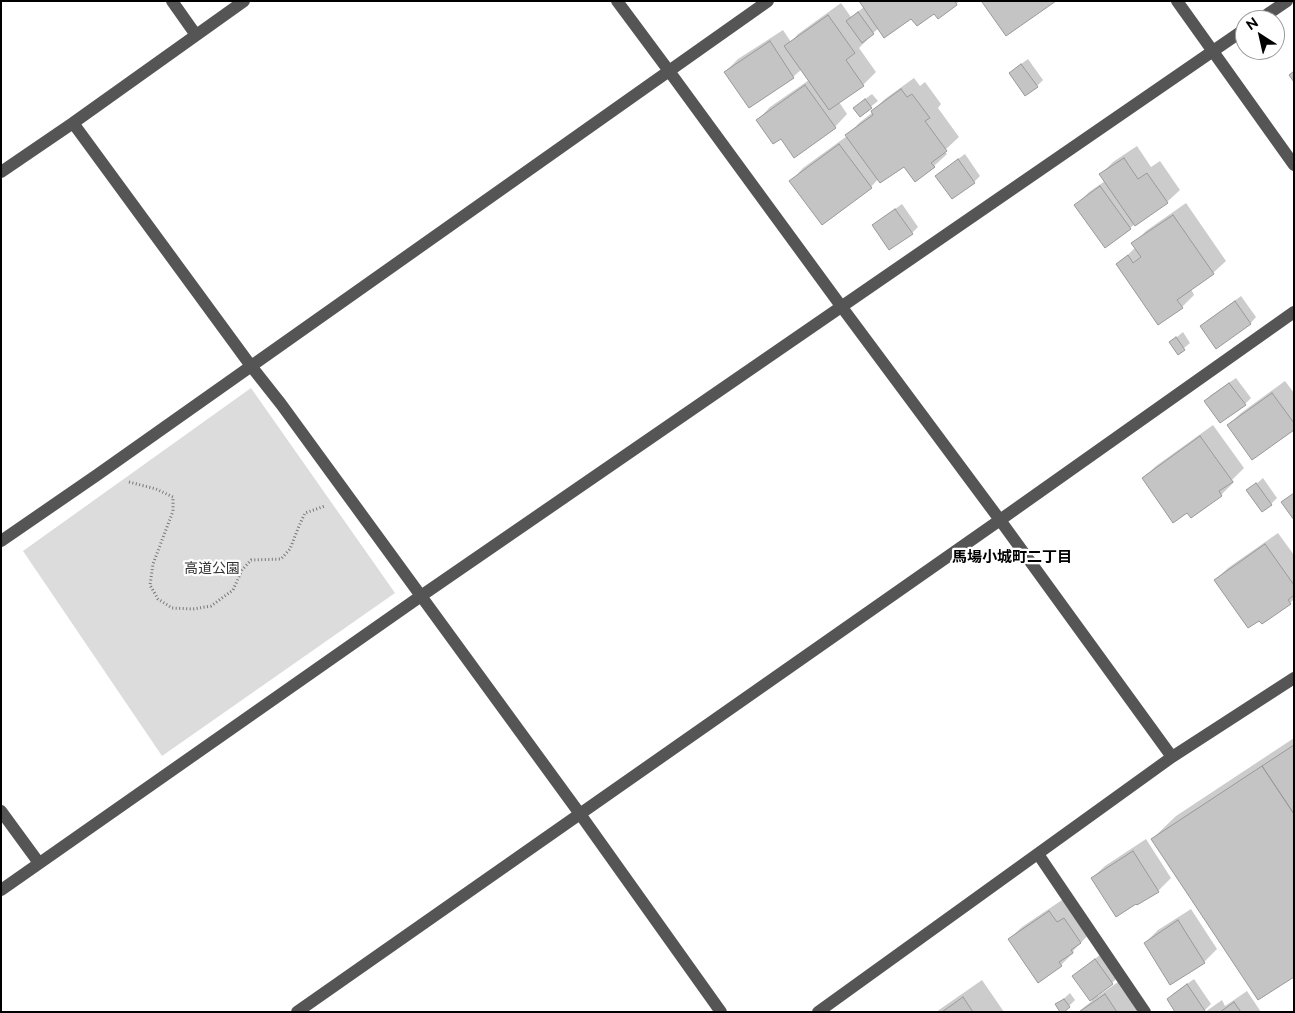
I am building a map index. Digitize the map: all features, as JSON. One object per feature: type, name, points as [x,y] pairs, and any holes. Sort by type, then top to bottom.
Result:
[{"type":"street","points":[[172,1],[196,35]]},
{"type":"street","points":[[1,172],[244,1]]},
{"type":"street","points":[[617,1],[1000,520],[1172,758]]},
{"type":"street","points":[[1,541],[768,1]]},
{"type":"street","points":[[1177,1],[1294,165]]},
{"type":"street","points":[[1273,10],[1287,1]]},
{"type":"street","points":[[1,890],[421,596],[1235,35]]},
{"type":"street","points":[[73,123],[580,814],[721,1012]]},
{"type":"street","points":[[297,1012],[1294,312]]},
{"type":"street","points":[[818,1012],[1172,758],[1294,678]]},
{"type":"street","points":[[1,812],[39,864]]},
{"type":"street","points":[[1038,854],[1145,1012]]},
{"type":"path","points":[[97,475],[156,489],[173,497],[173,511],[153,564],[150,585],[158,599],[172,608],[193,609],[211,606],[233,590],[242,570],[251,560],[280,559],[290,549],[305,513],[348,498]]},
{"type":"green space","name":"高道公園","points":[[251,388],[395,593],[162,756],[23,551]]},
{"type":"building","points":[[859,1],[955,1],[957,5],[938,19],[934,14],[917,26],[911,19],[884,38]]},
{"type":"building","points":[[983,1],[1056,1],[1006,36]]},
{"type":"building","points":[[858,12],[874,34],[862,43],[846,21]]},
{"type":"building","points":[[828,15],[855,53],[846,60],[864,86],[829,110],[784,46]]},
{"type":"building","points":[[770,41],[794,78],[749,108],[724,72]]},
{"type":"building","points":[[1021,64],[1038,87],[1025,96],[1009,73]]},
{"type":"building","points":[[1294,71],[1294,82],[1289,75]]},
{"type":"building","points":[[805,85],[836,128],[794,158],[781,139],[773,144],[756,120]]},
{"type":"building","points":[[901,89],[907,97],[912,94],[930,118],[925,121],[947,151],[931,163],[935,167],[915,182],[904,167],[880,183],[845,135],[873,115],[871,111]]},
{"type":"building","points":[[865,99],[872,108],[860,117],[853,108]]},
{"type":"building","points":[[839,144],[872,188],[822,225],[789,181]]},
{"type":"building","points":[[1124,158],[1138,179],[1147,173],[1168,203],[1135,226],[1099,174]]},
{"type":"building","points":[[958,159],[975,183],[952,199],[935,176]]},
{"type":"building","points":[[1100,186],[1131,229],[1105,248],[1074,205]]},
{"type":"building","points":[[895,209],[913,234],[889,250],[872,225]]},
{"type":"building","points":[[1173,215],[1214,274],[1177,300],[1183,308],[1158,325],[1116,264],[1128,255],[1133,263],[1141,257],[1131,243]]},
{"type":"building","points":[[1235,301],[1251,324],[1216,349],[1200,326]]},
{"type":"building","points":[[1176,337],[1185,350],[1178,355],[1169,342]]},
{"type":"building","points":[[1229,383],[1246,405],[1220,423],[1204,401]]},
{"type":"building","points":[[1272,393],[1294,423],[1294,430],[1252,460],[1227,425]]},
{"type":"building","points":[[1200,436],[1233,482],[1219,491],[1222,496],[1191,518],[1187,513],[1173,523],[1142,478]]},
{"type":"building","points":[[1256,483],[1272,505],[1262,512],[1246,490]]},
{"type":"building","points":[[1294,493],[1294,520],[1281,502]]},
{"type":"building","points":[[1265,544],[1294,585],[1294,595],[1288,600],[1291,604],[1262,624],[1259,621],[1248,628],[1214,580]]},
{"type":"building","points":[[1294,745],[1294,814],[1262,766]]},
{"type":"building","points":[[1262,766],[1294,814],[1294,977],[1258,1000],[1151,839]]},
{"type":"building","points":[[1133,851],[1159,892],[1116,917],[1091,878]]},
{"type":"building","points":[[1049,911],[1057,922],[1064,918],[1081,943],[1071,950],[1073,953],[1059,962],[1062,966],[1038,983],[1008,939]]},
{"type":"building","points":[[1178,920],[1205,963],[1170,985],[1144,943]]},
{"type":"building","points":[[1095,959],[1113,984],[1090,1001],[1072,976]]},
{"type":"building","points":[[1187,984],[1204,1012],[1175,1012],[1167,999]]},
{"type":"building","points":[[1105,994],[1117,1012],[1079,1012]]},
{"type":"building","points":[[963,997],[973,1012],[942,1012]]},
{"type":"building","points":[[1064,999],[1070,1007],[1064,1012],[1060,1012],[1055,1004]]},
{"type":"building","points":[[1234,1002],[1241,1012],[1220,1012]]},
{"type":"district","name":"馬場小城町二丁目","points":[[1012,557]]}]
